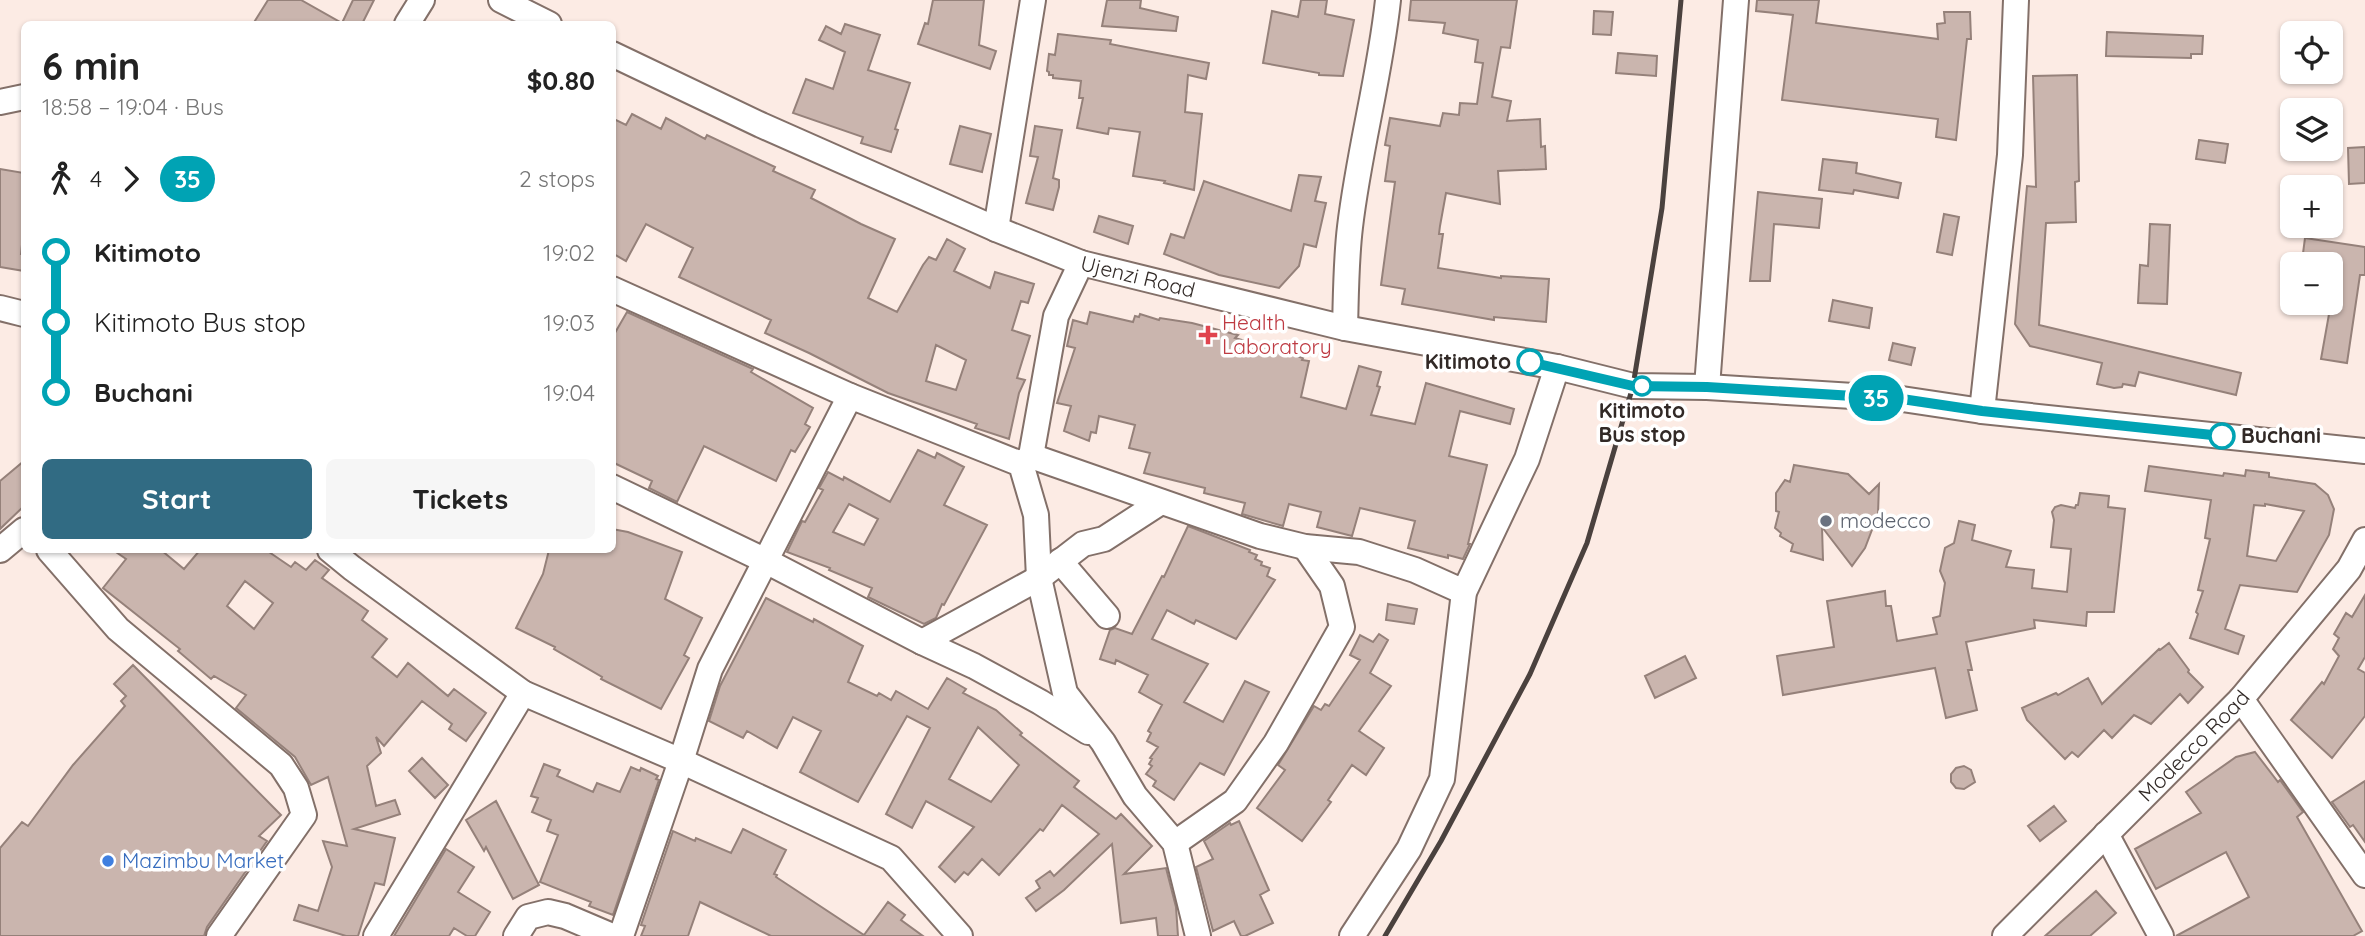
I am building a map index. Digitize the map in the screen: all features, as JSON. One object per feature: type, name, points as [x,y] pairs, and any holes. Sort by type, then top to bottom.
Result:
[{"type":"street","points":[[409,21],[422,0]]},
{"type":"street","points":[[501,0],[544,21]]},
{"type":"street","points":[[996,229],[1032,0]]},
{"type":"street","points":[[1345,328],[1350,225],[1373,83],[1384,38],[1388,0]]},
{"type":"street","points":[[1707,387],[1736,0]]},
{"type":"street","points":[[1982,411],[2010,155],[2016,0]]},
{"type":"street","name":"Ujenzi Road","points":[[616,56],[761,125],[996,229],[1081,262],[1345,328],[1556,367],[1633,386],[1707,387],[1902,399],[1982,411],[2365,452]]},
{"type":"street","points":[[0,102],[21,98]]},
{"type":"street","points":[[1081,262],[1056,316],[1026,460],[1036,515],[1039,578],[1065,693],[1103,742],[1135,796],[1175,843],[1198,936]]},
{"type":"street","points":[[616,290],[850,396],[1026,460],[1260,536],[1305,547],[1359,552],[1415,570],[1464,592]]},
{"type":"street","points":[[0,308],[21,313]]},
{"type":"street","points":[[1352,936],[1409,849],[1442,779],[1464,592],[1527,458],[1556,367]]},
{"type":"street","points":[[621,936],[710,669],[850,396]]},
{"type":"street","points":[[616,489],[985,672],[1040,702],[1103,742]]},
{"type":"street","points":[[922,642],[1039,578],[1083,544],[1104,538],[1161,502]]},
{"type":"street","points":[[0,551],[21,533]]},
{"type":"street","name":"Modecco Road","points":[[2005,936],[2241,699],[2349,569],[2365,540]]},
{"type":"street","points":[[1175,843],[1235,801],[1276,743],[1342,627],[1332,586],[1305,547]]},
{"type":"street","points":[[52,553],[118,629],[281,765],[296,788],[303,815],[219,936]]},
{"type":"street","points":[[334,553],[523,693],[681,761],[891,858],[960,936]]},
{"type":"street","points":[[1060,561],[1107,616]]},
{"type":"street","points":[[376,936],[523,693]]},
{"type":"street","points":[[2241,699],[2365,875]]},
{"type":"street","points":[[2106,834],[2161,936]]},
{"type":"street","points":[[516,936],[528,917],[548,912],[565,916],[612,936]]},
{"type":"building","points":[[268,0],[301,0],[338,21],[255,21]]},
{"type":"building","points":[[353,0],[374,0],[364,21],[343,21]]},
{"type":"building","points":[[933,0],[984,0],[979,45],[996,51],[990,69],[918,44],[925,23],[928,24]]},
{"type":"building","points":[[1107,0],[1141,0],[1140,8],[1178,17],[1176,31],[1102,26]]},
{"type":"building","points":[[1301,0],[1327,0],[1325,14],[1354,20],[1343,76],[1319,75],[1263,63],[1272,11],[1298,17]]},
{"type":"building","points":[[1411,0],[1517,0],[1510,48],[1501,47],[1492,97],[1511,101],[1507,121],[1540,119],[1541,147],[1545,146],[1546,169],[1498,171],[1500,204],[1446,193],[1439,234],[1443,234],[1438,268],[1501,278],[1549,279],[1546,322],[1494,317],[1494,320],[1402,304],[1405,289],[1381,285],[1395,182],[1385,181],[1390,146],[1385,145],[1390,118],[1440,126],[1443,113],[1459,115],[1460,103],[1477,104],[1483,63],[1475,62],[1478,40],[1443,33],[1445,23],[1409,20]]},
{"type":"building","points":[[1757,0],[1819,0],[1816,23],[1938,39],[1937,24],[1945,23],[1944,12],[1970,12],[1971,39],[1967,39],[1956,140],[1936,137],[1938,119],[1782,100],[1793,15],[1756,11]]},
{"type":"building","points":[[1594,11],[1613,12],[1611,35],[1593,34]]},
{"type":"building","points":[[845,24],[880,35],[868,70],[910,83],[895,129],[898,130],[891,152],[861,143],[863,137],[793,113],[806,79],[833,89],[845,52],[819,40],[826,26],[841,34]]},
{"type":"building","points":[[2107,32],[2203,36],[2202,54],[2191,54],[2191,58],[2106,56]]},
{"type":"building","points":[[1058,34],[1111,40],[1110,44],[1209,63],[1206,79],[1188,75],[1185,112],[1202,114],[1194,190],[1164,183],[1165,181],[1133,176],[1140,132],[1109,128],[1108,134],[1077,128],[1083,98],[1079,98],[1081,81],[1053,78],[1047,71],[1049,54],[1055,55]]},
{"type":"building","points":[[1618,53],[1657,56],[1656,76],[1616,73]]},
{"type":"building","points":[[2077,75],[2079,181],[2075,182],[2076,222],[2046,223],[2039,325],[2241,373],[2236,395],[2139,372],[2135,386],[2123,384],[2122,387],[2114,388],[2097,384],[2102,363],[2030,346],[2015,324],[2027,186],[2036,187],[2033,76]]},
{"type":"building","points":[[632,114],[661,129],[666,118],[705,139],[707,135],[775,167],[773,171],[815,190],[811,198],[895,239],[868,298],[897,312],[923,265],[929,257],[936,260],[947,239],[965,249],[954,271],[990,288],[995,272],[1034,284],[1028,303],[1021,301],[1012,330],[1030,336],[1017,378],[1025,380],[1019,393],[1009,439],[975,428],[977,424],[888,393],[765,333],[771,320],[679,277],[693,248],[646,224],[626,261],[616,255],[616,120],[626,125]],"holes":[[[936,345],[966,360],[956,390],[926,381]]]},
{"type":"building","points":[[960,126],[991,134],[982,172],[950,164]]},
{"type":"building","points":[[1035,126],[1062,130],[1053,178],[1059,180],[1059,187],[1053,210],[1026,203],[1038,157],[1030,156]]},
{"type":"building","points":[[2199,140],[2228,144],[2225,163],[2196,159]]},
{"type":"building","points":[[2365,147],[2365,183],[2349,184],[2348,148]]},
{"type":"building","points":[[1823,159],[1857,163],[1856,173],[1901,183],[1898,198],[1854,190],[1853,194],[1819,190]]},
{"type":"building","points":[[0,169],[21,172],[21,270],[0,267]]},
{"type":"building","points":[[1299,175],[1321,177],[1315,201],[1326,203],[1316,247],[1304,244],[1299,266],[1279,288],[1219,275],[1164,254],[1171,234],[1184,238],[1204,181],[1291,211]]},
{"type":"building","points":[[1758,192],[1822,199],[1819,228],[1774,224],[1770,281],[1750,281]]},
{"type":"building","points":[[1944,214],[1959,217],[1952,255],[1937,252]]},
{"type":"building","points":[[1099,216],[1133,226],[1128,244],[1094,232]]},
{"type":"building","points":[[2150,224],[2170,225],[2167,304],[2138,303],[2140,265],[2148,266]]},
{"type":"building","points":[[2305,238],[2365,247],[2365,275],[2360,275],[2347,363],[2321,359],[2329,315],[2343,315],[2343,252],[2303,252]]},
{"type":"building","points":[[1833,300],[1872,308],[1869,328],[1829,321]]},
{"type":"building","points":[[627,312],[753,369],[751,372],[813,408],[805,424],[810,427],[795,452],[791,450],[776,481],[704,446],[677,502],[649,488],[652,481],[616,464],[616,331]]},
{"type":"building","points":[[1090,312],[1133,322],[1135,316],[1139,317],[1140,314],[1159,320],[1192,323],[1238,335],[1235,338],[1303,358],[1302,360],[1309,361],[1301,397],[1346,409],[1359,366],[1381,372],[1377,386],[1380,387],[1371,415],[1415,424],[1426,383],[1514,409],[1510,424],[1460,411],[1449,456],[1487,465],[1470,544],[1463,559],[1408,548],[1415,521],[1360,508],[1352,536],[1317,527],[1321,512],[1289,504],[1283,526],[1242,514],[1245,503],[1204,493],[1205,488],[1144,473],[1150,453],[1129,448],[1135,425],[1099,416],[1096,433],[1091,432],[1089,441],[1064,431],[1071,406],[1057,403],[1075,348],[1067,346],[1073,320],[1087,324]]},
{"type":"building","points":[[1893,343],[1915,348],[1911,365],[1889,360]]},
{"type":"building","points":[[918,450],[935,458],[937,453],[964,467],[944,505],[987,525],[936,618],[924,624],[868,597],[872,588],[787,552],[802,521],[805,522],[823,490],[819,488],[828,472],[843,480],[844,477],[890,502]],"holes":[[[849,504],[878,519],[864,545],[833,532]]]},
{"type":"building","points":[[21,464],[21,509],[0,529],[0,481]]},
{"type":"building","name":"modecco","points":[[1794,465],[1848,474],[1869,494],[1879,484],[1878,514],[1865,548],[1852,566],[1822,527],[1823,560],[1791,551],[1793,544],[1780,536],[1781,533],[1775,528],[1779,512],[1776,511],[1776,493],[1785,480],[1790,482]]},
{"type":"building","points":[[2149,466],[2223,476],[2224,473],[2245,476],[2246,470],[2269,473],[2269,477],[2315,484],[2328,495],[2334,509],[2329,535],[2297,592],[2240,585],[2225,629],[2244,636],[2238,654],[2190,638],[2203,591],[2198,590],[2210,539],[2205,538],[2211,500],[2145,491]],"holes":[[[2265,504],[2304,511],[2276,561],[2247,556],[2254,505]]]},
{"type":"building","points":[[2080,493],[2109,496],[2108,507],[2125,509],[2114,612],[2087,612],[2086,626],[2034,620],[2035,628],[1966,642],[1972,670],[1968,670],[1977,710],[1946,718],[1935,668],[1783,695],[1777,656],[1834,647],[1827,601],[1885,591],[1886,606],[1891,606],[1897,641],[1937,634],[1933,618],[1940,616],[1945,583],[1940,571],[1945,548],[1954,543],[1959,521],[1975,525],[1972,540],[2011,551],[2006,567],[2034,570],[2032,588],[2067,592],[2071,549],[2051,547],[2054,520],[2052,512],[2055,507],[2061,505],[2075,508]]},
{"type":"building","points":[[1188,526],[1250,550],[1249,552],[1257,555],[1255,559],[1262,562],[1261,565],[1270,568],[1267,576],[1275,580],[1236,639],[1196,620],[1194,624],[1167,610],[1152,639],[1208,664],[1184,702],[1223,722],[1245,681],[1269,692],[1224,775],[1200,763],[1174,800],[1153,786],[1156,781],[1146,774],[1152,766],[1149,764],[1152,759],[1150,758],[1158,747],[1147,741],[1151,733],[1148,731],[1162,705],[1139,692],[1148,675],[1116,660],[1115,664],[1100,659],[1110,630],[1115,628],[1132,634],[1162,576],[1164,577]]},
{"type":"building","points":[[616,530],[682,552],[665,599],[702,618],[684,655],[689,658],[661,709],[601,679],[602,677],[554,649],[555,647],[516,628],[543,574],[548,553],[616,553]]},
{"type":"building","points":[[117,553],[165,553],[184,569],[197,553],[270,553],[291,567],[295,562],[306,570],[315,560],[329,570],[322,578],[368,611],[362,620],[387,639],[372,657],[397,677],[408,663],[448,696],[454,689],[486,713],[466,741],[449,729],[452,724],[422,701],[384,746],[376,737],[381,753],[367,766],[376,806],[395,800],[400,814],[354,829],[395,838],[384,885],[375,883],[358,936],[346,936],[294,920],[299,905],[318,911],[332,867],[323,841],[347,846],[328,777],[311,785],[295,757],[236,708],[246,695],[214,676],[211,679],[178,651],[180,649],[103,588],[126,559]],"holes":[[[245,581],[273,603],[254,629],[227,606]]]},
{"type":"building","points":[[2365,595],[2365,657],[2358,669],[2365,673],[2365,716],[2332,758],[2291,720],[2322,682],[2324,684],[2339,656],[2333,649],[2339,638],[2334,634],[2346,613],[2352,617]]},
{"type":"building","points":[[766,598],[813,622],[814,619],[863,646],[848,682],[877,696],[879,693],[891,700],[896,691],[928,709],[947,678],[966,689],[963,693],[996,710],[1022,733],[1020,735],[1079,781],[1074,787],[1116,819],[1121,814],[1152,846],[1124,874],[1166,868],[1176,907],[1178,936],[1158,936],[1156,918],[1121,923],[1112,844],[1064,890],[1036,911],[1026,898],[1040,888],[1036,881],[1050,871],[1054,876],[1099,834],[1062,805],[1043,831],[1040,829],[999,875],[982,859],[968,875],[964,872],[955,882],[939,867],[974,827],[926,801],[912,828],[886,814],[930,728],[907,716],[858,802],[800,772],[821,731],[793,717],[777,748],[747,731],[743,738],[709,721],[720,686]],"holes":[[[978,727],[1019,765],[991,802],[949,779]]]},
{"type":"building","points":[[1388,604],[1417,609],[1414,624],[1386,620]]},
{"type":"building","points":[[1379,634],[1388,640],[1370,673],[1391,686],[1359,731],[1384,748],[1366,775],[1352,765],[1328,800],[1331,802],[1302,841],[1257,808],[1285,770],[1278,765],[1314,706],[1321,710],[1325,704],[1329,706],[1360,660],[1350,655],[1360,635],[1373,642]]},
{"type":"building","points":[[2169,643],[2188,672],[2203,687],[2188,703],[2180,694],[2151,724],[2134,715],[2112,738],[2104,730],[2078,757],[2072,752],[2065,759],[2027,720],[2022,708],[2056,693],[2058,695],[2088,678],[2102,704],[2159,649]]},
{"type":"building","points":[[1685,656],[1696,678],[1655,698],[1645,676]]},
{"type":"building","points":[[133,665],[281,815],[259,836],[267,841],[207,927],[204,936],[0,936],[0,848],[22,822],[28,826],[73,765],[125,706],[121,701],[126,696],[114,684]]},
{"type":"building","points":[[2255,752],[2303,812],[2297,817],[2362,931],[2353,936],[2176,936],[2249,897],[2226,852],[2156,889],[2135,849],[2201,813],[2186,792],[2236,757]]},
{"type":"building","points":[[422,758],[448,785],[435,798],[409,771]]},
{"type":"building","points":[[544,764],[560,770],[557,776],[593,792],[597,783],[620,792],[631,767],[640,771],[641,768],[658,776],[656,779],[659,780],[613,915],[589,906],[591,902],[540,882],[558,835],[547,831],[551,820],[532,812],[538,798],[531,796]]},
{"type":"building","points":[[1964,766],[1971,770],[1975,782],[1964,789],[1956,788],[1951,782],[1951,774],[1956,768]]},
{"type":"building","points":[[2365,781],[2365,842],[2332,802]]},
{"type":"building","points":[[496,801],[539,885],[513,899],[486,847],[484,851],[466,820]]},
{"type":"building","points":[[2054,806],[2066,821],[2040,841],[2028,826]]},
{"type":"building","points":[[1239,821],[1269,890],[1260,895],[1273,923],[1245,936],[1241,936],[1234,921],[1213,931],[1196,867],[1213,859],[1204,841],[1230,823],[1231,825]]},
{"type":"building","points":[[743,829],[786,850],[774,874],[776,877],[864,935],[888,902],[905,915],[901,920],[923,936],[771,936],[700,902],[688,936],[641,936],[645,926],[641,925],[673,831],[731,853]]},
{"type":"building","points":[[446,849],[474,867],[458,892],[490,912],[475,936],[467,936],[454,928],[449,936],[394,936]]},
{"type":"building","points":[[2096,891],[2116,913],[2090,936],[2045,936]]},
{"type":"railway","points":[[1385,936],[1441,841],[1530,674],[1587,543],[1633,386],[1662,208],[1681,0]]},
{"type":"bus line","name":"35","points":[[1530,362],[1633,386],[1707,387],[1902,399],[1982,411],[2222,436]]},
{"type":"place","name":"Health Laboratory","points":[[1208,335]]},
{"type":"place","name":"Kitimoto","points":[[1530,362]]},
{"type":"place","name":"Kitimoto Bus stop","points":[[1642,386]]},
{"type":"place","name":"Buchani","points":[[2222,436]]},
{"type":"place","name":"modecco","points":[[1826,521]]},
{"type":"place","name":"Mazimbu Market","points":[[108,861]]}]
